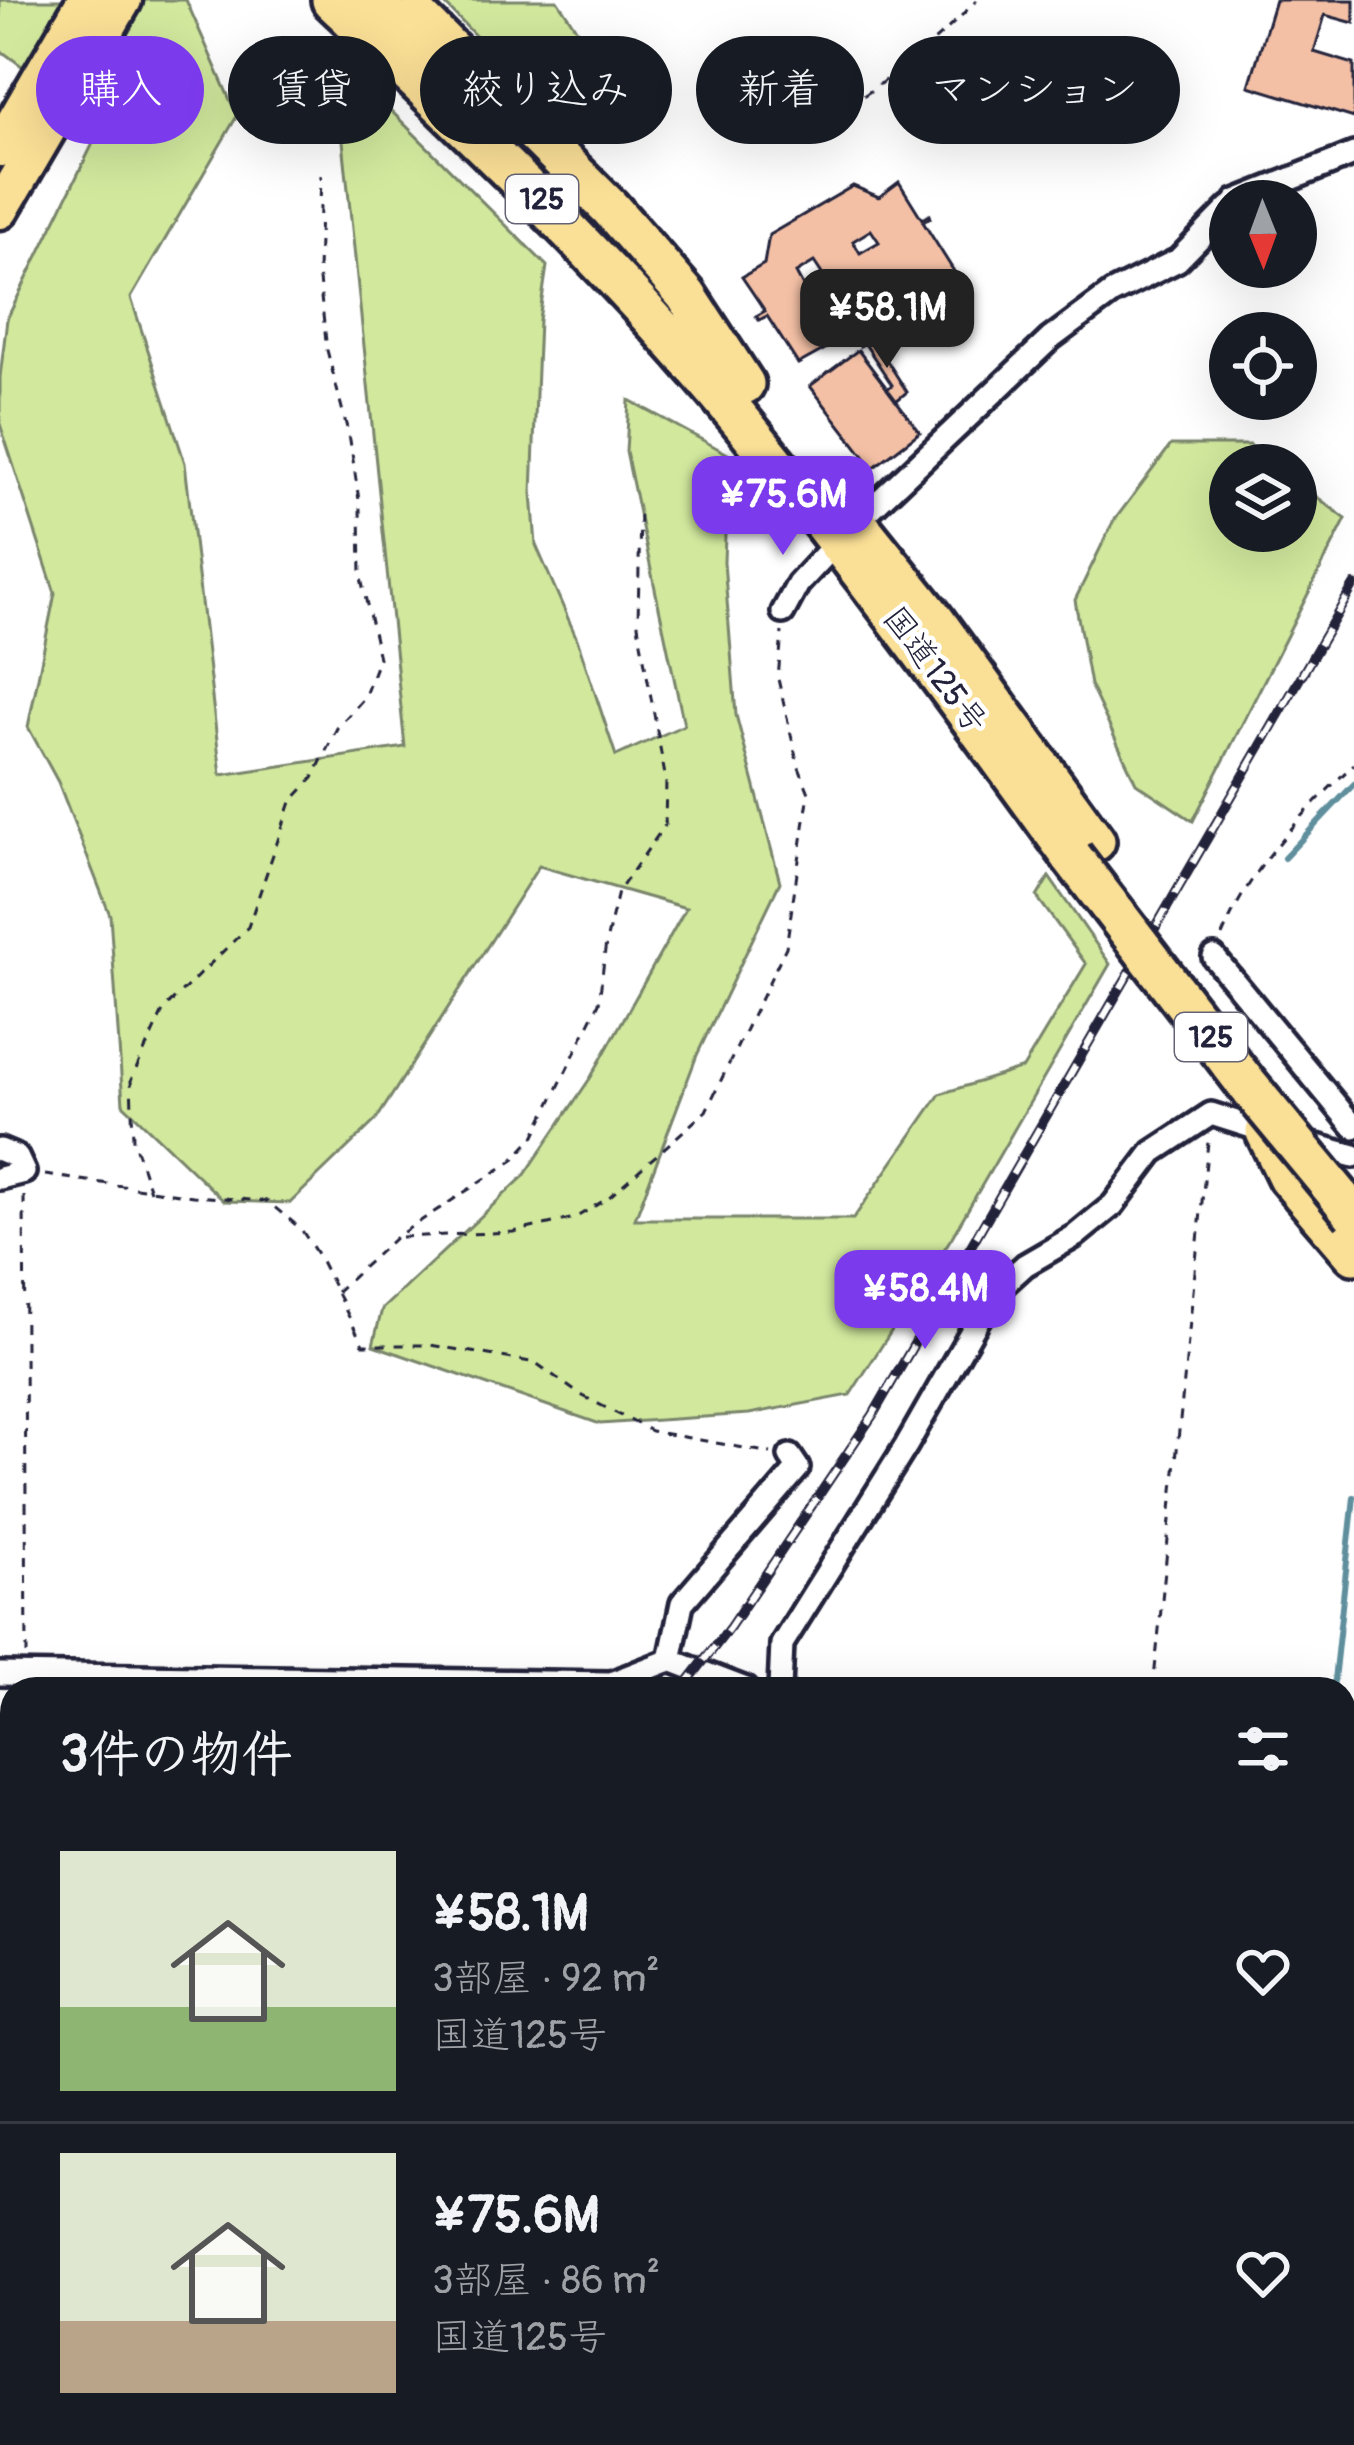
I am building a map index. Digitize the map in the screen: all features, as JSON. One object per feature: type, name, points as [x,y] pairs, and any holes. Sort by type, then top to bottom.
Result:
[{"type":"highway","points":[[310,0],[566,252],[643,337],[740,399]]},
{"type":"highway","name":"国道125号","points":[[332,0],[542,199],[740,399]]},
{"type":"highway","name":"国道125号","points":[[372,0],[552,176],[847,532],[932,616],[1084,849],[1245,1082],[1354,1214]]},
{"type":"highway","points":[[400,0],[610,208],[686,296],[740,399]]},
{"type":"highway","name":"国道125号","points":[[1084,849],[1183,960],[1354,1173]]},
{"type":"highway","points":[[1266,1132],[1288,1177],[1354,1253]]},
{"type":"main road","points":[[0,148],[86,0]]},
{"type":"main road","points":[[0,210],[122,0]]},
{"type":"street","points":[[1291,180],[1354,154]]},
{"type":"street","points":[[783,612],[798,584],[847,532],[1050,339],[1112,293],[1178,260],[1209,228]]},
{"type":"street","points":[[1214,957],[1354,1127]]},
{"type":"street","points":[[1209,1053],[1266,1132]]},
{"type":"street","points":[[781,1677],[782,1644],[906,1446],[993,1294],[1024,1265],[1075,1236],[1113,1205],[1153,1151],[1211,1114],[1354,1156]]},
{"type":"street","points":[[0,1150],[17,1157],[24,1172],[0,1178]]},
{"type":"street","points":[[670,1660],[682,1603],[798,1468],[790,1456]]},
{"type":"street","points":[[626,1677],[670,1660],[715,1677]]},
{"type":"path","points":[[864,96],[947,31],[977,0]]},
{"type":"path","points":[[150,1191],[134,1140],[131,1080],[164,1009],[248,927],[291,802],[313,778],[337,728],[364,698],[379,658],[362,578],[360,507],[350,440],[325,330],[318,272],[321,175]]},
{"type":"path","points":[[335,1294],[396,1237],[512,1161],[534,1137],[599,1003],[618,892],[665,825],[666,781],[638,625],[640,506]]},
{"type":"path","points":[[396,1237],[513,1232],[575,1218],[608,1198],[706,1111],[786,947],[809,793],[778,679],[783,612]]},
{"type":"path","points":[[1214,957],[1235,903],[1301,814],[1354,764]]},
{"type":"path","points":[[1154,1677],[1211,1114]]},
{"type":"path","points":[[27,1677],[24,1172],[150,1191],[267,1201],[301,1229],[363,1345],[430,1345],[536,1363],[579,1394],[651,1431],[790,1456]]},
{"type":"green space","points":[[0,0],[186,0],[202,36],[36,36],[36,76],[0,50]]},
{"type":"green space","points":[[441,0],[557,0],[580,36],[475,36]]},
{"type":"green space","points":[[204,41],[228,96],[228,131],[131,298],[185,463],[221,775],[405,747],[343,144],[396,144],[396,116],[547,266],[539,320],[532,493],[536,545],[577,639],[616,756],[684,725],[626,452],[629,400],[728,454],[724,562],[736,715],[780,882],[697,1055],[635,1219],[853,1219],[940,1094],[1023,1068],[1086,964],[1037,897],[1049,877],[1110,964],[952,1237],[850,1395],[749,1414],[600,1424],[373,1345],[382,1309],[524,1176],[591,1077],[686,908],[539,866],[376,1120],[290,1203],[224,1201],[123,1104],[110,915],[58,782],[28,727],[55,593],[0,424],[7,319],[93,144],[204,144]]},
{"type":"green space","points":[[1171,445],[1209,445],[1209,552],[1317,552],[1317,497],[1346,519],[1193,821],[1136,783],[1090,685],[1075,600],[1113,522]]},
{"type":"building","points":[[1275,0],[1354,0],[1354,23],[1325,15],[1314,52],[1354,64],[1354,118],[1249,86]]},
{"type":"building","points":[[899,182],[922,219],[929,215],[923,222],[955,273],[923,292],[911,311],[886,332],[860,346],[849,330],[843,332],[845,338],[798,364],[767,316],[759,320],[756,316],[765,311],[742,277],[764,264],[769,235],[853,186],[879,197]],"holes":[[[871,230],[879,242],[860,253],[853,241]],[[814,262],[822,274],[803,286],[796,273]]]},
{"type":"building","points":[[873,339],[907,392],[896,401],[887,389],[892,385],[865,344]]},
{"type":"building","points":[[858,350],[920,432],[873,468],[810,386]]},
{"type":"waterway","points":[[1284,858],[1354,784]]},
{"type":"waterway","points":[[1334,1677],[1354,1497]]},
{"type":"railway","points":[[691,1677],[873,1415],[1354,585]]}]
